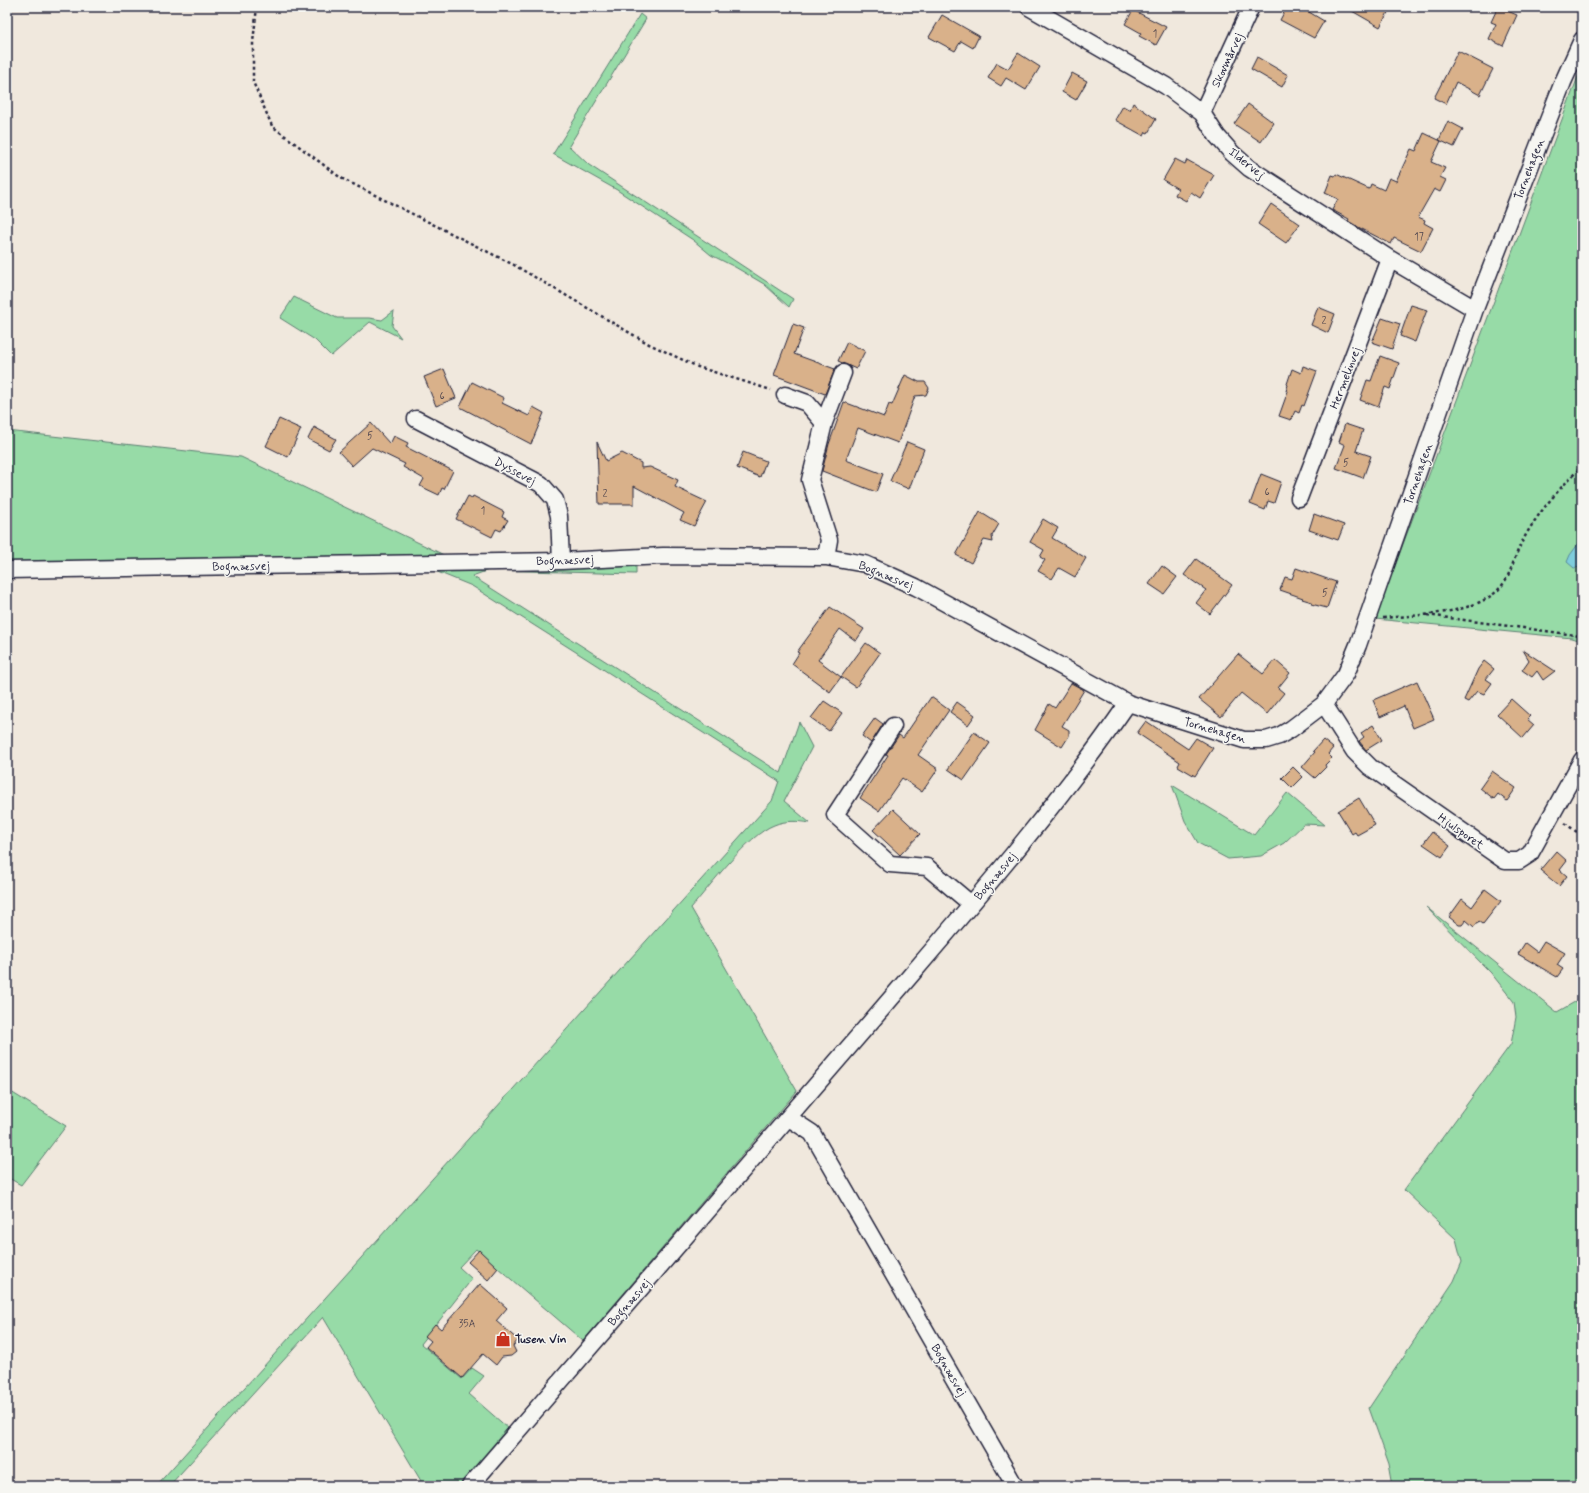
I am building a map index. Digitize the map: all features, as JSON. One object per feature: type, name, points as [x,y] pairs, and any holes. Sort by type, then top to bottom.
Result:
[{"type":"street","name":"Ildervej","points":[[1029,7],[1166,86],[1202,113],[1217,136],[1232,153],[1250,168],[1390,259],[1475,309]]},
{"type":"street","name":"Skovmårvej","points":[[1202,113],[1251,7]]},
{"type":"street","name":"Tornehagen","points":[[1128,703],[1240,739],[1255,741],[1266,740],[1279,736],[1291,729],[1324,704],[1346,674],[1358,645],[1475,309],[1563,82],[1582,40]]},
{"type":"street","name":"Hermelinvej","points":[[1299,498],[1390,259]]},
{"type":"street","points":[[826,557],[829,540],[810,480],[824,423],[843,373]]},
{"type":"street","points":[[785,395],[806,403],[824,423]]},
{"type":"street","name":"Dyssevej","points":[[416,419],[541,484],[555,500],[559,516],[561,561]]},
{"type":"street","name":"Bognæsvej","points":[[7,570],[561,561],[662,556],[826,557],[865,564],[916,587],[1128,703],[1104,738],[1042,820],[789,1118],[470,1486]]},
{"type":"street","name":"Hjulsporet","points":[[1324,704],[1354,751],[1370,767],[1505,861],[1519,861],[1530,854],[1582,760]]},
{"type":"street","points":[[893,726],[835,815],[890,864],[927,867],[971,904]]},
{"type":"street","name":"Bognæsvej","points":[[789,1118],[812,1132],[1015,1486]]},
{"type":"path","points":[[257,7],[253,42],[253,82],[272,126],[341,178],[514,265],[649,344],[698,367],[785,395]]},
{"type":"path","points":[[1367,619],[1450,612],[1481,602],[1497,591],[1510,573],[1521,544],[1536,518],[1564,484],[1582,466]]},
{"type":"path","points":[[1423,615],[1582,637]]},
{"type":"path","points":[[1553,814],[1582,836]]},
{"type":"green space","points":[[640,14],[646,19],[569,146],[589,165],[793,299],[789,307],[764,284],[711,255],[693,240],[617,190],[553,154]]},
{"type":"green space","points":[[1582,66],[1582,641],[1572,638],[1375,619]]},
{"type":"green space","points":[[294,297],[337,318],[369,318],[382,320],[394,311],[392,326],[401,338],[370,322],[331,356],[315,340],[280,318]]},
{"type":"green space","points":[[7,431],[241,457],[444,555],[7,562]]},
{"type":"green space","points":[[636,563],[636,574],[489,570],[472,576],[781,773],[799,722],[812,747],[784,801],[810,823],[796,821],[783,822],[764,831],[741,850],[691,908],[797,1091],[583,1341],[476,1249],[459,1267],[472,1279],[421,1344],[462,1379],[472,1368],[484,1376],[469,1394],[509,1429],[460,1486],[424,1486],[323,1317],[169,1486],[156,1486],[772,801],[779,781],[472,586],[435,571],[434,569]]},
{"type":"green space","points":[[1172,785],[1254,835],[1287,793],[1325,825],[1304,824],[1284,843],[1261,856],[1228,859],[1198,843],[1185,821]]},
{"type":"green space","points":[[1426,907],[1557,1012],[1582,998],[1582,1486],[1393,1486],[1389,1464],[1369,1408],[1454,1281],[1462,1262],[1456,1239],[1404,1190],[1511,1044],[1516,1017],[1514,1002],[1491,973]]},
{"type":"green space","points":[[11,1092],[66,1126],[21,1185],[7,1177],[7,1099]]},
{"type":"water","points":[[1582,539],[1582,567],[1574,568],[1567,562],[1570,555]]},
{"type":"building","points":[[1287,7],[1312,7],[1309,12],[1324,21],[1314,38],[1280,20]]},
{"type":"building","points":[[1345,7],[1391,7],[1380,27]]},
{"type":"building","points":[[1498,7],[1517,15],[1503,46],[1489,39],[1496,24],[1491,22]]},
{"type":"building","points":[[1133,10],[1166,27],[1156,45],[1139,36],[1141,33],[1125,24]]},
{"type":"building","points":[[942,15],[979,36],[973,48],[961,41],[955,51],[929,37]]},
{"type":"building","points":[[1458,51],[1493,69],[1480,95],[1456,82],[1446,104],[1434,98]]},
{"type":"building","points":[[1018,53],[1040,67],[1026,90],[1006,78],[1001,86],[988,78],[997,63],[1008,69]]},
{"type":"building","points":[[1257,57],[1288,75],[1282,87],[1251,69]]},
{"type":"building","points":[[1072,73],[1087,81],[1076,100],[1062,92]]},
{"type":"building","points":[[1133,103],[1156,119],[1148,133],[1146,132],[1144,136],[1115,120],[1123,106],[1130,110]]},
{"type":"building","points":[[1248,104],[1274,123],[1261,142],[1234,124]]},
{"type":"building","points":[[1448,121],[1463,129],[1454,147],[1439,140]]},
{"type":"building","points":[[1424,133],[1441,141],[1431,162],[1445,168],[1440,177],[1446,180],[1440,192],[1434,189],[1418,217],[1425,220],[1424,223],[1433,228],[1421,251],[1394,238],[1391,244],[1360,228],[1348,221],[1349,219],[1332,210],[1338,199],[1325,193],[1332,175],[1335,176],[1336,174],[1369,189],[1371,184],[1384,190],[1389,178],[1396,181],[1411,149],[1416,151]]},
{"type":"building","points":[[1175,159],[1185,164],[1187,160],[1214,175],[1200,198],[1191,192],[1186,201],[1175,195],[1178,189],[1163,180]]},
{"type":"building","points":[[1271,204],[1300,224],[1286,243],[1258,224]]},
{"type":"building","points":[[1411,305],[1427,310],[1415,342],[1400,336]]},
{"type":"building","points":[[1318,307],[1335,314],[1328,333],[1311,325]]},
{"type":"building","points":[[1382,318],[1400,324],[1392,349],[1372,342]]},
{"type":"building","points":[[793,324],[804,328],[794,354],[835,369],[825,394],[774,375]]},
{"type":"building","points":[[847,342],[865,351],[856,369],[838,361]]},
{"type":"building","points":[[1380,356],[1399,363],[1390,389],[1385,387],[1378,407],[1360,400],[1367,380],[1371,381]]},
{"type":"building","points":[[1303,366],[1317,371],[1304,406],[1302,405],[1299,413],[1295,411],[1291,420],[1279,416],[1288,391],[1286,391],[1287,384],[1292,369],[1301,373]]},
{"type":"building","points":[[444,369],[456,398],[436,406],[424,377]]},
{"type":"building","points":[[905,375],[919,382],[925,382],[929,388],[926,395],[915,396],[898,443],[858,428],[846,460],[883,474],[876,492],[822,471],[829,444],[844,402],[884,417],[889,404],[892,405]]},
{"type":"building","points":[[472,382],[504,398],[502,403],[529,416],[533,407],[544,413],[531,444],[460,407]]},
{"type":"building","points":[[279,419],[301,429],[288,457],[266,446]]},
{"type":"building","points":[[371,423],[390,444],[394,436],[408,443],[406,447],[453,471],[444,489],[442,488],[439,495],[420,486],[424,479],[403,467],[405,464],[372,448],[352,466],[339,452]]},
{"type":"building","points":[[1345,424],[1363,430],[1356,451],[1371,456],[1363,478],[1336,468],[1345,445],[1339,442]]},
{"type":"building","points":[[314,427],[336,439],[329,450],[308,439]]},
{"type":"building","points":[[597,442],[606,461],[622,453],[641,463],[641,468],[650,467],[678,480],[675,487],[707,502],[694,526],[680,520],[684,513],[634,486],[634,504],[599,504]]},
{"type":"building","points":[[907,442],[924,449],[909,489],[890,481]]},
{"type":"building","points":[[743,452],[766,461],[760,477],[737,468]]},
{"type":"building","points":[[1261,474],[1281,482],[1274,503],[1268,501],[1265,510],[1250,504]]},
{"type":"building","points":[[468,496],[472,498],[473,496],[504,512],[502,517],[508,520],[501,531],[496,529],[492,537],[456,519]]},
{"type":"building","points":[[980,512],[999,524],[992,536],[993,542],[984,540],[971,563],[956,555]]},
{"type":"building","points":[[1314,514],[1344,525],[1338,540],[1309,530]]},
{"type":"building","points":[[1043,519],[1058,528],[1052,538],[1086,558],[1075,577],[1059,568],[1052,579],[1038,571],[1045,560],[1040,557],[1044,550],[1030,542]]},
{"type":"building","points":[[1196,559],[1232,585],[1210,614],[1196,603],[1206,590],[1184,575]]},
{"type":"building","points":[[1162,566],[1177,577],[1164,594],[1149,584]]},
{"type":"building","points":[[1296,568],[1336,582],[1327,608],[1311,604],[1312,602],[1280,590],[1285,577],[1292,579]]},
{"type":"building","points":[[830,607],[864,629],[856,641],[840,629],[818,660],[841,677],[830,692],[792,664],[799,653],[797,652]]},
{"type":"building","points":[[866,643],[880,653],[856,687],[841,677]]},
{"type":"building","points":[[1523,650],[1555,671],[1543,680],[1537,671],[1532,677],[1522,670],[1529,660]]},
{"type":"building","points":[[1238,654],[1263,674],[1275,660],[1290,673],[1278,688],[1284,693],[1267,714],[1241,693],[1221,717],[1199,699]]},
{"type":"building","points":[[1484,661],[1494,669],[1486,679],[1492,683],[1484,694],[1477,691],[1468,702],[1464,700],[1478,669]]},
{"type":"building","points":[[1417,681],[1434,719],[1413,728],[1404,706],[1380,717],[1373,700]]},
{"type":"building","points":[[1071,683],[1084,690],[1062,726],[1069,730],[1069,736],[1062,747],[1035,730],[1049,704],[1055,708]]},
{"type":"building","points":[[931,697],[949,710],[918,755],[938,769],[922,792],[902,778],[879,811],[860,798],[899,735],[903,738]]},
{"type":"building","points":[[1511,699],[1530,716],[1527,719],[1534,725],[1523,738],[1497,714]]},
{"type":"building","points":[[824,701],[842,713],[829,731],[811,718]]},
{"type":"building","points":[[957,702],[975,715],[968,725],[950,712]]},
{"type":"building","points":[[875,718],[883,724],[871,743],[862,736]]},
{"type":"building","points":[[1146,721],[1188,749],[1196,738],[1213,748],[1195,776],[1178,766],[1180,762],[1137,733]]},
{"type":"building","points":[[1373,725],[1382,740],[1366,750],[1359,741],[1364,737],[1361,733]]},
{"type":"building","points":[[974,732],[990,743],[964,780],[948,769]]},
{"type":"building","points":[[1323,740],[1333,748],[1328,754],[1332,758],[1325,765],[1326,767],[1315,778],[1302,767]]},
{"type":"building","points":[[1293,767],[1303,777],[1292,788],[1282,778]]},
{"type":"building","points":[[1492,771],[1516,788],[1507,801],[1498,794],[1494,799],[1480,788]]},
{"type":"building","points":[[1359,798],[1375,825],[1357,835],[1355,832],[1352,834],[1338,811]]},
{"type":"building","points":[[893,809],[920,834],[900,855],[873,830]]},
{"type":"building","points":[[1432,832],[1450,846],[1442,857],[1423,844]]},
{"type":"building","points":[[1556,851],[1567,861],[1560,870],[1567,876],[1559,886],[1540,870]]},
{"type":"building","points":[[1485,889],[1501,901],[1483,924],[1479,921],[1474,927],[1466,920],[1462,925],[1459,925],[1449,917],[1462,899],[1472,907]]},
{"type":"building","points":[[1544,941],[1565,953],[1557,965],[1563,969],[1557,977],[1518,954],[1525,943],[1537,952]]},
{"type":"building","points":[[479,1250],[498,1268],[488,1280],[468,1262]]},
{"type":"building","points":[[480,1284],[507,1308],[496,1321],[518,1340],[513,1346],[516,1352],[511,1356],[502,1357],[496,1365],[483,1354],[462,1378],[426,1347],[431,1341],[425,1336],[435,1324],[441,1329]]},
{"type":"place","name":"Tusen Vin","points":[[503,1339]]}]
